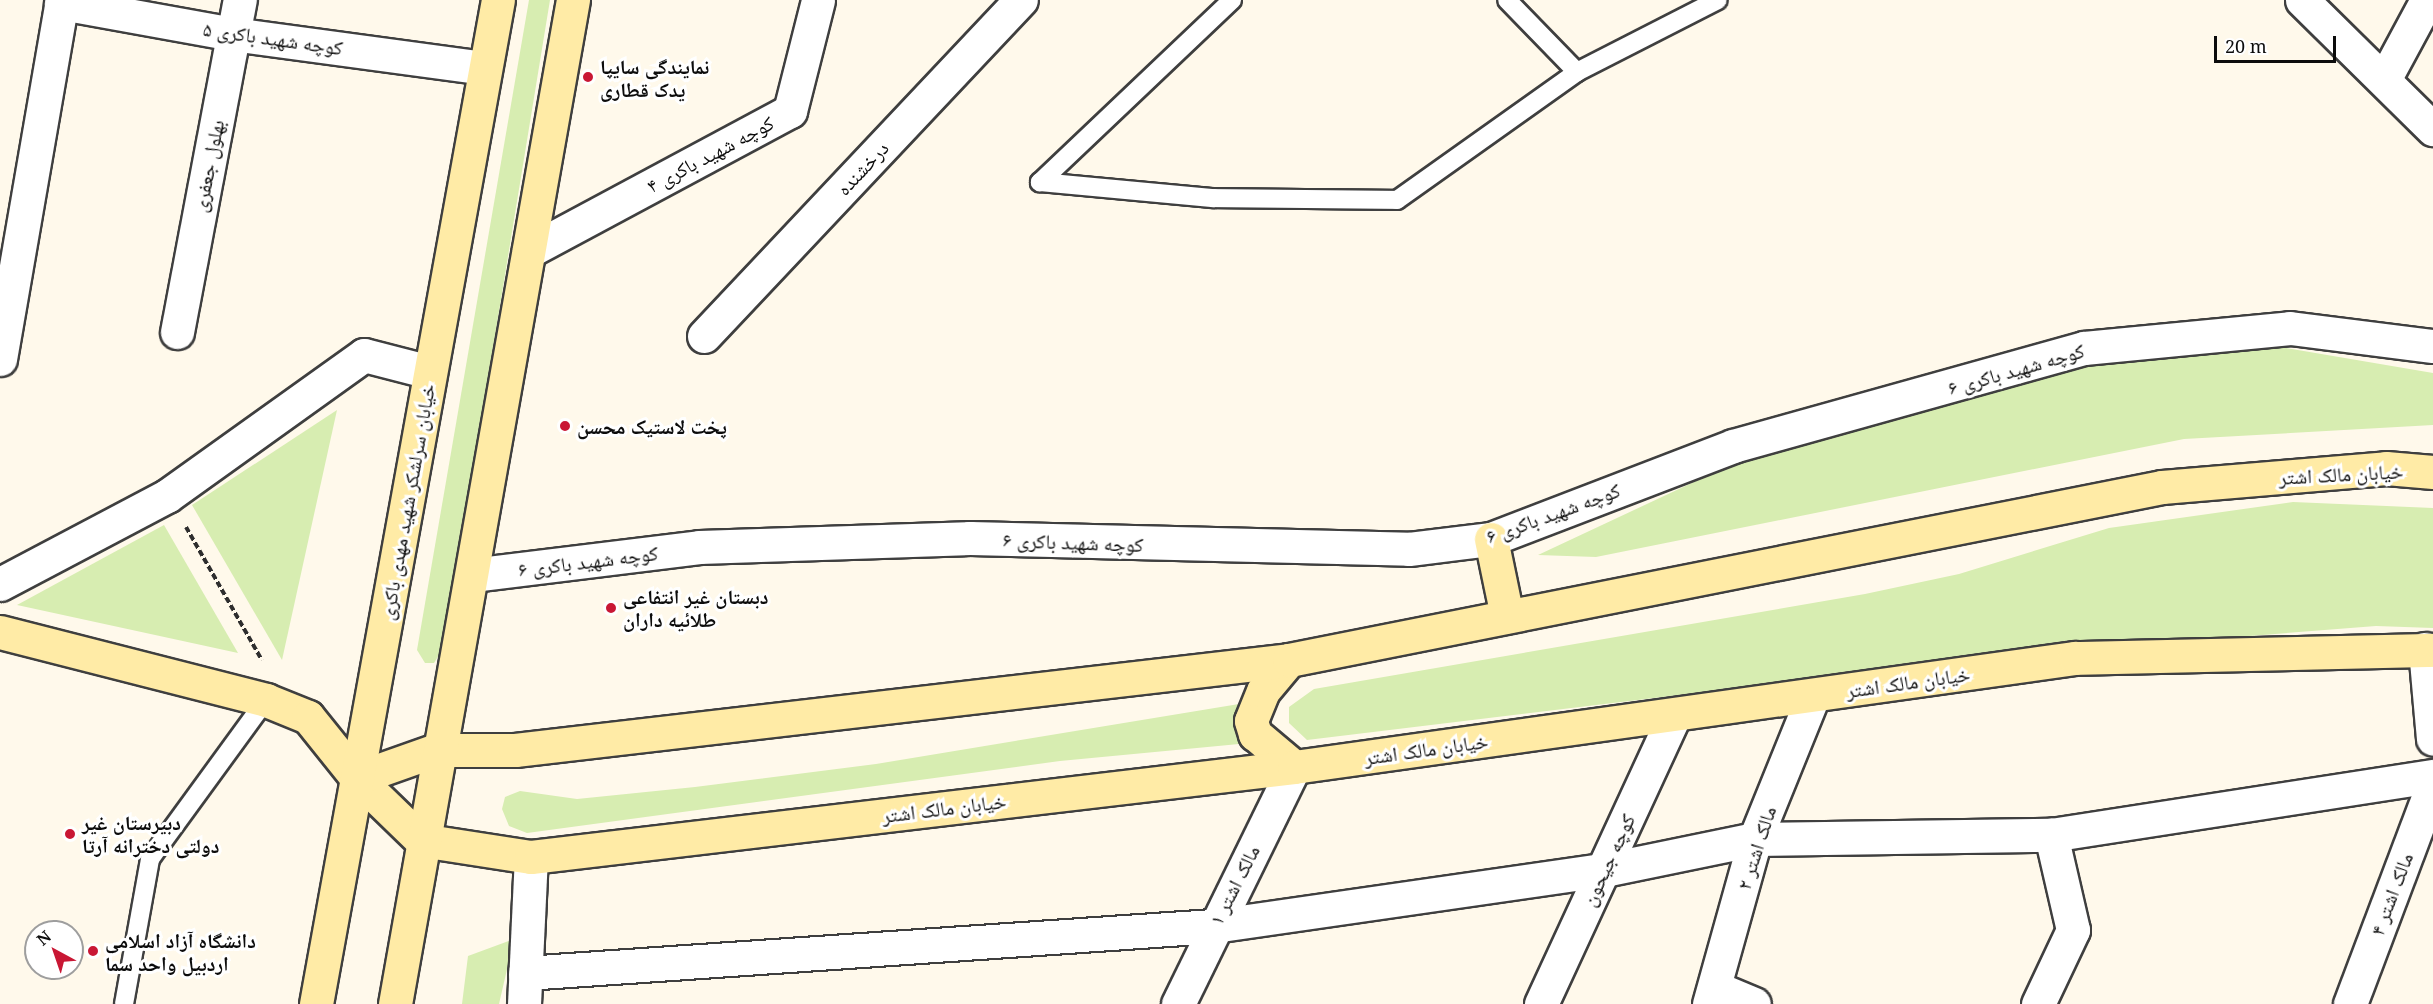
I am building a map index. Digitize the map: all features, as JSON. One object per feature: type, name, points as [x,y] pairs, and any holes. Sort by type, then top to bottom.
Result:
[{"type":"main road","name":"خیابان سرلشکر شهید مهدی باکری","points":[[316,1004],[498,0]]},
{"type":"main road","points":[[395,1004],[436,750],[472,575],[573,0]]},
{"type":"main road","points":[[2386,468],[2433,453]]},
{"type":"main road","name":"خیابان مالک اشتر","points":[[357,778],[436,750],[515,750],[1289,660],[2162,487],[2386,468],[2433,472]]},
{"type":"main road","points":[[1491,539],[1507,616]]},
{"type":"main road","points":[[0,632],[260,699],[308,717],[357,778],[421,840]]},
{"type":"main road","name":"خیابان مالک اشتر","points":[[421,840],[531,857],[1294,767],[1674,716],[2075,658],[2429,649]]},
{"type":"main road","points":[[1289,660],[1263,691],[1251,721],[1255,734],[1294,767]]},
{"type":"street","name":"بهلول جعفری","points":[[177,332],[240,0]]},
{"type":"street","name":"درخشنده","points":[[704,336],[1021,0]]},
{"type":"street","points":[[2302,0],[2385,78],[2433,129]]},
{"type":"street","points":[[2385,78],[2427,0]]},
{"type":"street","name":"کوچه شهید باکری ۵","points":[[61,2],[233,34],[485,68]]},
{"type":"street","points":[[0,359],[61,2]]},
{"type":"street","name":"کوچه شهید باکری ۴","points":[[529,251],[790,111],[826,5]]},
{"type":"street","name":"کوچه شهید باکری ۶","points":[[472,575],[723,546],[970,538],[1409,549],[1491,539],[1733,446],[2084,348],[2290,328],[2433,346]]},
{"type":"street","points":[[0,584],[167,496],[363,355],[430,372]]},
{"type":"street","points":[[2429,649],[2433,739]]},
{"type":"street","name":"مالک اشتر ۲","points":[[1712,996],[1755,839],[1813,696]]},
{"type":"street","name":"کوچه جیحون","points":[[1541,1004],[1674,716]]},
{"type":"street","name":"مالک اشتر ۱","points":[[1178,1004],[1213,926],[1294,767]]},
{"type":"street","points":[[531,857],[525,988],[1213,926],[1604,870],[1755,839],[2051,835],[2433,776]]},
{"type":"street","name":"مالک اشتر ۴","points":[[2350,1004],[2433,784]]},
{"type":"street","points":[[2038,1004],[2073,930],[2051,835]]},
{"type":"street","points":[[1712,996],[1754,1004]]},
{"type":"lane","points":[[1232,0],[1040,182],[1214,198],[1397,200],[1577,72],[1718,0]]},
{"type":"lane","points":[[1507,0],[1577,72]]},
{"type":"lane","points":[[124,1004],[150,859],[260,699]]},
{"type":"path","points":[[167,496],[263,657],[260,699]]},
{"type":"green space","points":[[529,0],[550,0],[444,647],[434,663],[425,663],[417,650]]},
{"type":"green space","points":[[2280,347],[2433,373],[2433,425],[2184,439],[1596,557],[1538,555],[1760,451],[2101,362]]},
{"type":"green space","points":[[337,410],[282,660],[192,505]]},
{"type":"green space","points":[[2293,502],[2433,508],[2433,628],[2376,626],[2008,655],[1307,740],[1289,723],[1289,707],[1314,689],[1865,594],[1959,574],[2109,528]]},
{"type":"green space","points":[[164,525],[238,653],[17,605]]},
{"type":"green space","points":[[1239,704],[1239,744],[1060,761],[527,833],[509,826],[502,809],[505,797],[520,791],[577,799],[695,787],[876,764]]},
{"type":"green space","points":[[514,939],[499,1004],[462,1004],[468,956]]},
{"type":"place","name":"نمایندگی سایپا یدک قطاری","points":[[588,77]]},
{"type":"place","name":"پخت لاستیک محسن","points":[[565,426]]},
{"type":"place","name":"دبستان غیر انتفاعی طلائیه داران","points":[[611,608]]},
{"type":"place","name":"دبیرستان غیر دولتی دخترانه آرتا","points":[[70,834]]},
{"type":"place","name":"دانشگاه آزاد اسلامی اردبیل واحد سما","points":[[93,951]]}]
